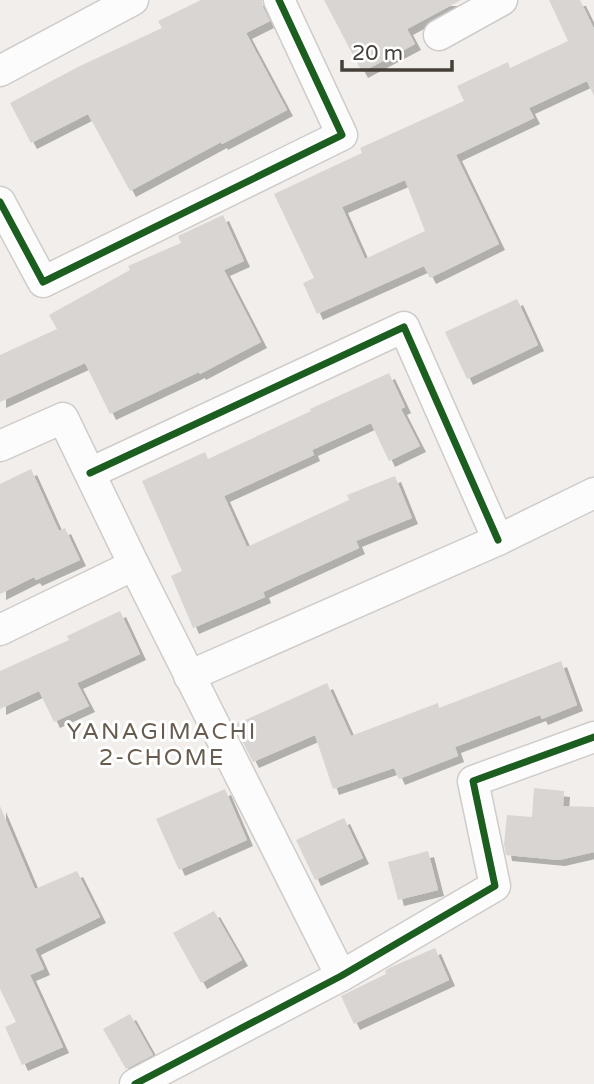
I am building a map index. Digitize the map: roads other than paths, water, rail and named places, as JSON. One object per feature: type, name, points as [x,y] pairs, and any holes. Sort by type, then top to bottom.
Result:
[{"type":"street","points":[[0,71],[133,0]]},
{"type":"street","points":[[0,202],[43,282],[342,135],[279,0]]},
{"type":"street","points":[[439,34],[502,0]]},
{"type":"street","points":[[90,473],[404,327],[498,540]]},
{"type":"street","points":[[0,446],[63,418],[189,676],[341,976]]},
{"type":"street","points":[[189,676],[498,540],[594,493]]},
{"type":"street","points":[[0,630],[134,565]]},
{"type":"street","points":[[135,1084],[341,976],[495,886],[474,781],[594,737]]},
{"type":"district","name":"YANAGIMACHI 2-CHOME","points":[[162,745]]}]
